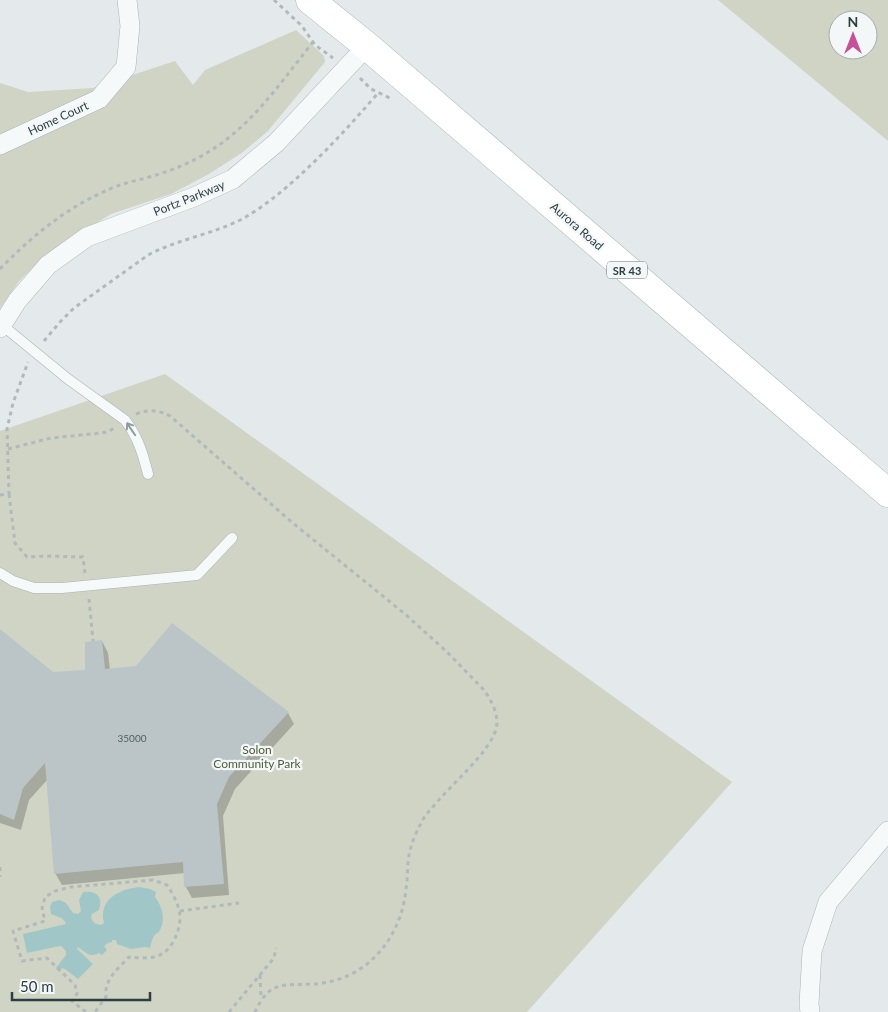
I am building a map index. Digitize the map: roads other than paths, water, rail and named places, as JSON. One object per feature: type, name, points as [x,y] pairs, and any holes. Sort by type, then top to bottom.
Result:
[{"type":"main road","name":"Aurora Road","points":[[310,0],[888,493]]},
{"type":"street","name":"Home Court","points":[[0,145],[100,99],[126,67],[130,26],[127,0]]},
{"type":"street","name":"Portz Parkway","points":[[1,326],[17,301],[48,265],[87,237],[194,197],[234,179],[276,143],[366,46]]},
{"type":"street","points":[[810,1012],[812,951],[828,902],[888,831]]},
{"type":"lane","points":[[1,326],[68,379],[125,420],[142,449],[148,474]]},
{"type":"lane","points":[[0,573],[13,581],[34,588],[62,588],[197,575],[232,538]]},
{"type":"water","points":[[139,887],[156,892],[155,897],[160,904],[162,913],[162,926],[153,937],[150,948],[131,949],[117,944],[116,940],[112,940],[112,942],[104,946],[107,950],[102,955],[99,953],[93,955],[78,947],[77,949],[93,964],[78,979],[65,969],[62,968],[59,971],[56,968],[66,955],[66,951],[61,946],[27,953],[23,934],[66,924],[62,919],[51,914],[50,907],[52,902],[60,900],[66,903],[73,913],[78,914],[81,911],[79,900],[83,892],[95,893],[99,898],[100,905],[99,910],[92,914],[91,917],[94,923],[101,925],[104,923],[104,908],[112,897],[125,890]]},
{"type":"park label","name":"Solon Community Park","points":[[257,756]]}]
